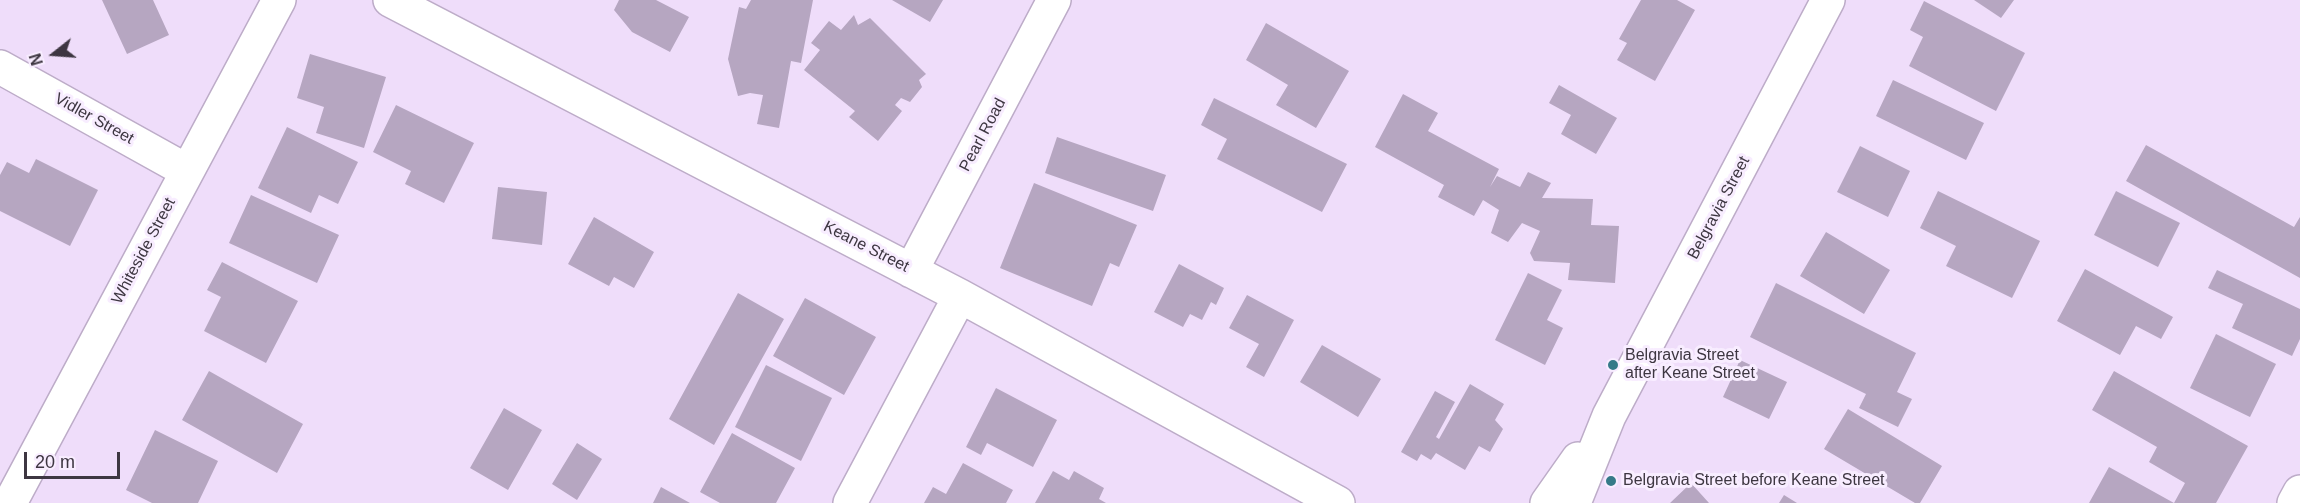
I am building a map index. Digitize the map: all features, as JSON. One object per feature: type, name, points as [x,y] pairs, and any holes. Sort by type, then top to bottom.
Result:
[{"type":"street","name":"Whiteside Street","points":[[10,503],[279,0]]},
{"type":"street","name":"Keane Street","points":[[390,0],[911,271],[1338,503]]},
{"type":"street","name":"Pearl Road","points":[[911,271],[1054,0]]},
{"type":"street","name":"Belgravia Street","points":[[1574,503],[1609,416],[1828,0]]},
{"type":"street","name":"Vidler Street","points":[[0,68],[187,171]]},
{"type":"street","points":[[850,503],[960,297]]},
{"type":"street","name":"Belgravia Street","points":[[1547,503],[1609,416]]},
{"type":"street","points":[[2294,503],[2300,492]]},
{"type":"building","points":[[102,0],[153,0],[169,35],[127,54]]},
{"type":"building","points":[[619,0],[656,0],[689,17],[670,52],[632,32],[614,10]]},
{"type":"building","points":[[751,0],[813,0],[801,63],[791,61],[779,128],[757,124],[763,95],[750,93],[738,96],[728,59],[739,7],[746,9]]},
{"type":"building","points":[[892,0],[943,0],[930,22]]},
{"type":"building","points":[[1641,0],[1677,0],[1695,10],[1655,81],[1617,60],[1627,43],[1619,39]]},
{"type":"building","points":[[1974,0],[2014,0],[2001,18]]},
{"type":"building","points":[[1924,1],[2025,53],[1996,111],[1909,66],[1923,37],[1910,30]]},
{"type":"building","points":[[854,15],[858,25],[870,18],[926,74],[919,80],[922,87],[910,102],[901,98],[895,105],[902,111],[878,141],[849,117],[855,111],[804,70],[820,50],[811,43],[829,21],[841,30]]},
{"type":"building","points":[[1266,23],[1349,71],[1316,128],[1276,105],[1288,85],[1246,60]]},
{"type":"building","points":[[310,54],[386,77],[364,148],[316,133],[324,107],[297,98]]},
{"type":"building","points":[[1893,80],[1984,123],[1966,160],[1876,116]]},
{"type":"building","points":[[1559,85],[1617,118],[1596,154],[1561,134],[1571,115],[1549,103]]},
{"type":"building","points":[[1403,94],[1438,113],[1428,131],[1499,169],[1490,187],[1497,176],[1520,187],[1528,172],[1551,183],[1542,198],[1593,199],[1591,225],[1619,226],[1615,283],[1568,280],[1570,263],[1534,261],[1530,253],[1540,231],[1522,223],[1508,242],[1491,233],[1499,210],[1483,200],[1474,216],[1438,197],[1444,185],[1375,147]]},
{"type":"building","points":[[1214,98],[1347,164],[1322,212],[1217,159],[1227,139],[1201,125]]},
{"type":"building","points":[[396,105],[474,143],[444,203],[405,184],[411,171],[373,152]]},
{"type":"building","points":[[287,127],[358,162],[338,204],[319,195],[311,213],[258,188]]},
{"type":"building","points":[[1057,137],[1166,175],[1153,211],[1045,173]]},
{"type":"building","points":[[2146,145],[2294,227],[2300,217],[2300,278],[2126,181]]},
{"type":"building","points":[[1860,146],[1910,171],[1888,217],[1837,192]]},
{"type":"building","points":[[36,159],[98,190],[70,246],[0,211],[0,175],[7,162],[29,173]]},
{"type":"building","points":[[1034,183],[1137,225],[1119,267],[1110,263],[1092,306],[1000,268]]},
{"type":"building","points":[[498,187],[547,192],[542,245],[492,239]]},
{"type":"building","points":[[1938,191],[2040,241],[2012,298],[1946,266],[1956,246],[1920,228]]},
{"type":"building","points":[[2116,191],[2180,223],[2158,267],[2094,235]]},
{"type":"building","points":[[251,195],[339,235],[317,283],[229,243]]},
{"type":"building","points":[[594,217],[654,252],[634,288],[614,277],[609,286],[568,264]]},
{"type":"building","points":[[1826,232],[1890,270],[1864,314],[1800,276]]},
{"type":"building","points":[[222,262],[298,301],[266,363],[204,331],[221,297],[207,290]]},
{"type":"building","points":[[1179,264],[1224,288],[1216,305],[1211,302],[1202,320],[1190,314],[1183,327],[1154,312]]},
{"type":"building","points":[[2085,269],[2173,317],[2161,339],[2136,326],[2120,355],[2057,321]]},
{"type":"building","points":[[2217,270],[2300,309],[2300,339],[2292,356],[2232,328],[2243,304],[2208,288]]},
{"type":"building","points":[[1528,273],[1562,290],[1547,320],[1563,328],[1545,365],[1495,340]]},
{"type":"building","points":[[1776,283],[1916,353],[1897,392],[1912,399],[1898,427],[1859,408],[1866,394],[1750,337]]},
{"type":"building","points":[[738,293],[784,319],[714,445],[669,419]]},
{"type":"building","points":[[1247,295],[1294,320],[1264,377],[1246,367],[1259,344],[1229,328]]},
{"type":"building","points":[[805,298],[876,337],[844,395],[773,356]]},
{"type":"building","points":[[2216,334],[2276,364],[2250,417],[2190,388]]},
{"type":"building","points":[[1322,345],[1381,379],[1358,417],[1300,382]]},
{"type":"building","points":[[1740,360],[1787,382],[1769,419],[1723,397]]},
{"type":"building","points":[[766,365],[832,398],[801,461],[735,427]]},
{"type":"building","points":[[209,371],[303,424],[277,473],[182,420]]},
{"type":"building","points":[[2114,371],[2248,446],[2216,503],[2174,503],[2185,483],[2149,462],[2157,447],[2092,410]]},
{"type":"building","points":[[1470,384],[1504,404],[1495,420],[1503,429],[1490,452],[1479,446],[1465,470],[1436,453],[1431,460],[1421,454],[1417,461],[1401,452],[1435,391],[1455,402],[1436,437],[1439,439]]},
{"type":"building","points":[[996,388],[1057,420],[1033,467],[987,443],[981,455],[966,447]]},
{"type":"building","points":[[504,408],[542,430],[508,490],[470,468]]},
{"type":"building","points":[[1848,409],[1942,466],[1920,503],[1915,503],[1824,449]]},
{"type":"building","points":[[155,430],[218,461],[198,503],[152,503],[126,490]]},
{"type":"building","points":[[732,433],[795,468],[776,503],[720,503],[700,492]]},
{"type":"building","points":[[577,443],[602,459],[577,500],[552,484]]},
{"type":"building","points":[[963,463],[1013,490],[1006,503],[924,503],[933,487],[946,494]]},
{"type":"building","points":[[2109,467],[2174,503],[2089,503]]},
{"type":"building","points":[[1053,471],[1069,480],[1074,471],[1104,488],[1099,499],[1106,503],[1035,503]]},
{"type":"building","points":[[1691,483],[1709,503],[1670,503]]},
{"type":"building","points":[[661,487],[690,503],[653,503]]},
{"type":"building","points":[[1784,495],[1797,503],[1779,503]]},
{"type":"place","name":"Belgravia Street after Keane Street","points":[[1613,365]]},
{"type":"place","name":"Belgravia Street before Keane Street","points":[[1611,481]]}]
